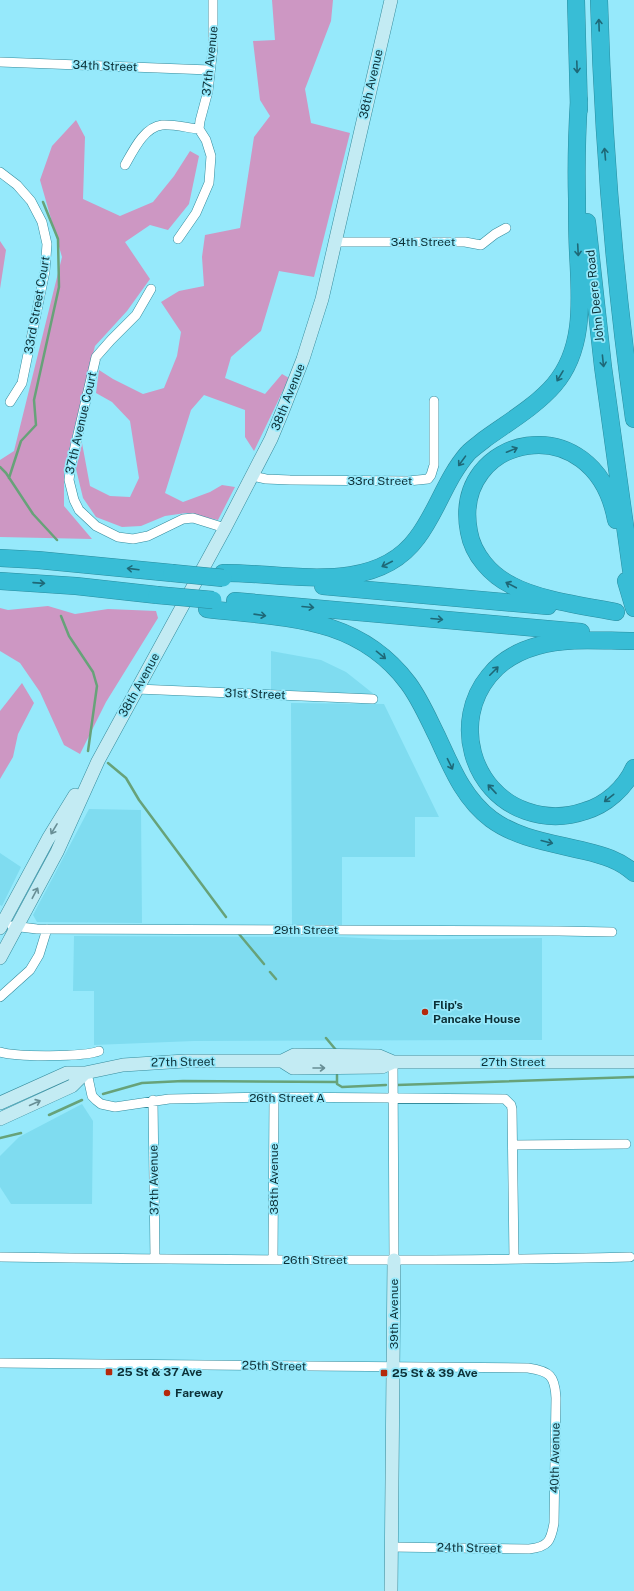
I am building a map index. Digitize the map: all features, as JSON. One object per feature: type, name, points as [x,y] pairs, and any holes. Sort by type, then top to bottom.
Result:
[{"type":"highway","name":"John Deere Road","points":[[576,0],[579,99],[588,227],[631,587]]},
{"type":"highway","name":"John Deere Road","points":[[599,0],[600,66],[608,193],[621,320],[634,419]]},
{"type":"highway","points":[[223,575],[247,572],[328,578],[364,573],[389,563],[404,553],[419,536],[456,470],[469,452],[539,400],[555,384],[562,374],[572,352],[580,314],[576,167],[579,99]]},
{"type":"highway","points":[[608,193],[623,257],[629,322],[634,342]]},
{"type":"highway","points":[[616,612],[524,592],[511,586],[492,572],[475,550],[470,539],[467,510],[469,496],[476,482],[489,465],[508,451],[519,447],[537,444],[562,449],[584,460],[591,466],[608,492],[631,587],[634,608]]},
{"type":"highway","points":[[0,558],[38,560],[172,573],[223,575],[634,614]]},
{"type":"highway","points":[[0,580],[118,590],[156,598],[210,604],[324,625],[354,637],[385,658],[408,684],[419,699],[460,784],[475,804],[489,818],[501,826],[520,835],[603,856],[622,864],[634,873]]},
{"type":"highway","points":[[210,604],[322,608],[634,637]]},
{"type":"highway","points":[[634,641],[559,642],[537,646],[510,658],[489,676],[481,688],[471,714],[469,730],[477,767],[489,786],[508,803],[519,809],[542,816],[563,817],[575,815],[598,806],[616,792],[631,775],[634,768]]},
{"type":"street","name":"37th Avenue","points":[[199,125],[208,91],[213,47],[213,0]]},
{"type":"street","name":"38th Avenue","points":[[0,958],[57,852],[98,761],[225,528],[271,439],[303,359],[322,299],[391,0]]},
{"type":"street","name":"34th Street","points":[[0,62],[210,70]]},
{"type":"street","points":[[125,165],[139,142],[150,130],[161,125],[199,125],[211,156],[209,183],[196,214],[178,239]]},
{"type":"street","name":"33rd Street Court","points":[[0,172],[17,185],[31,201],[42,222],[47,244],[43,284],[22,384],[10,402]]},
{"type":"street","name":"34th Street","points":[[335,242],[464,242],[481,245],[495,234],[506,228]]},
{"type":"street","name":"37th Avenue Court","points":[[151,289],[136,315],[96,357],[71,464],[69,480],[74,500],[79,510],[91,523],[118,537],[140,538],[188,518],[202,520],[225,528]]},
{"type":"street","name":"33rd Street","points":[[252,476],[266,479],[290,480],[408,481],[428,479],[434,465],[434,401]]},
{"type":"street","name":"31st Street","points":[[137,689],[373,699]]},
{"type":"street","name":"38th Avenue","points":[[1,924],[48,839],[98,761]]},
{"type":"street","name":"29th Street","points":[[1,924],[17,927],[47,929],[612,932]]},
{"type":"street","points":[[0,997],[30,970],[39,955],[47,929]]},
{"type":"street","points":[[0,1052],[17,1055],[81,1055],[99,1051]]},
{"type":"street","name":"27th Street","points":[[0,1103],[67,1073],[86,1073],[123,1065],[149,1062],[282,1061],[293,1068],[382,1067],[393,1062],[634,1062]]},
{"type":"street","name":"39th Avenue","points":[[391,1591],[394,1260],[393,1062]]},
{"type":"street","name":"27th Street","points":[[0,1119],[72,1086],[86,1073]]},
{"type":"street","name":"26th Street A","points":[[86,1073],[92,1096],[101,1104],[115,1107],[153,1100],[169,1099],[274,1097],[505,1099],[509,1101],[512,1110],[513,1145]]},
{"type":"street","name":"38th Avenue","points":[[273,1260],[274,1097]]},
{"type":"street","name":"37th Avenue","points":[[153,1100],[155,1259]]},
{"type":"street","points":[[514,1260],[513,1145],[626,1144]]},
{"type":"street","name":"26th Street","points":[[0,1258],[514,1260],[630,1257]]},
{"type":"street","name":"25th Street","points":[[0,1363],[528,1368],[543,1370],[547,1373]]},
{"type":"street","name":"40th Avenue","points":[[546,1544],[551,1536],[554,1523],[556,1398],[556,1387],[553,1379],[547,1373]]},
{"type":"street","name":"24th Street","points":[[391,1547],[529,1549],[542,1547],[546,1544]]},
{"type":"shaded area","points":[[272,0],[333,0],[331,21],[305,89],[311,123],[350,133],[314,277],[279,271],[261,331],[231,357],[225,378],[265,394],[282,374],[289,378],[254,451],[245,437],[245,410],[204,395],[191,410],[165,493],[183,502],[210,492],[222,485],[235,487],[218,520],[186,513],[165,516],[141,526],[122,527],[96,517],[83,498],[76,469],[82,443],[90,486],[110,496],[130,497],[139,478],[130,421],[112,402],[96,393],[99,370],[143,394],[164,388],[177,356],[181,332],[161,302],[179,291],[204,286],[202,257],[205,235],[240,228],[254,137],[270,116],[260,100],[253,41],[275,40]]},
{"type":"shaded area","points":[[76,120],[85,137],[83,199],[120,216],[153,202],[174,176],[190,151],[199,156],[189,204],[168,230],[150,225],[125,242],[150,279],[127,311],[95,346],[64,470],[64,506],[92,539],[0,537],[0,460],[14,451],[62,257],[40,180],[52,146]]},
{"type":"shaded area","points":[[0,241],[6,250],[0,289]]},
{"type":"shaded area","points":[[48,606],[75,614],[108,609],[156,611],[158,618],[106,702],[80,754],[64,745],[40,692],[20,663],[0,651],[0,608],[8,610]]},
{"type":"shaded area","points":[[271,651],[321,660],[346,672],[375,695],[271,691]]},
{"type":"shaded area","points":[[22,683],[34,703],[18,734],[13,757],[0,779],[0,711]]},
{"type":"shaded area","points":[[291,703],[384,704],[439,817],[415,817],[415,857],[342,857],[342,925],[292,926]]},
{"type":"shaded area","points":[[89,809],[141,810],[142,923],[37,922],[33,915]]},
{"type":"shaded area","points":[[0,853],[21,867],[2,906],[0,905]]},
{"type":"shaded area","points":[[74,936],[342,937],[394,940],[542,938],[542,1040],[194,1041],[94,1045],[94,991],[73,991]]},
{"type":"shaded area","points":[[82,1104],[93,1121],[92,1204],[11,1204],[0,1187],[0,1156],[19,1137]]},
{"type":"waterway","points":[[9,478],[21,441],[36,425],[34,400],[59,287],[58,239],[43,202]]},
{"type":"waterway","points":[[0,467],[6,473],[33,514],[57,540]]},
{"type":"waterway","points":[[61,616],[69,636],[93,672],[97,686],[88,751]]},
{"type":"waterway","points":[[108,763],[126,778],[139,800],[226,917]]},
{"type":"waterway","points":[[239,934],[264,964]]},
{"type":"waterway","points":[[270,972],[276,979]]},
{"type":"waterway","points":[[326,1038],[336,1050]]},
{"type":"waterway","points":[[337,1075],[337,1084],[342,1087],[386,1085]]},
{"type":"waterway","points":[[397,1085],[634,1077]]},
{"type":"waterway","points":[[103,1094],[142,1083],[183,1081],[337,1082]]},
{"type":"waterway","points":[[49,1115],[82,1100]]},
{"type":"waterway","points":[[0,1138],[21,1133]]},
{"type":"place","name":"Flip's Pancake House","points":[[425,1012]]},
{"type":"place","name":"25 St & 37 Ave","points":[[109,1372]]},
{"type":"place","name":"25 St & 39 Ave","points":[[384,1373]]},
{"type":"place","name":"Fareway","points":[[167,1393]]}]
